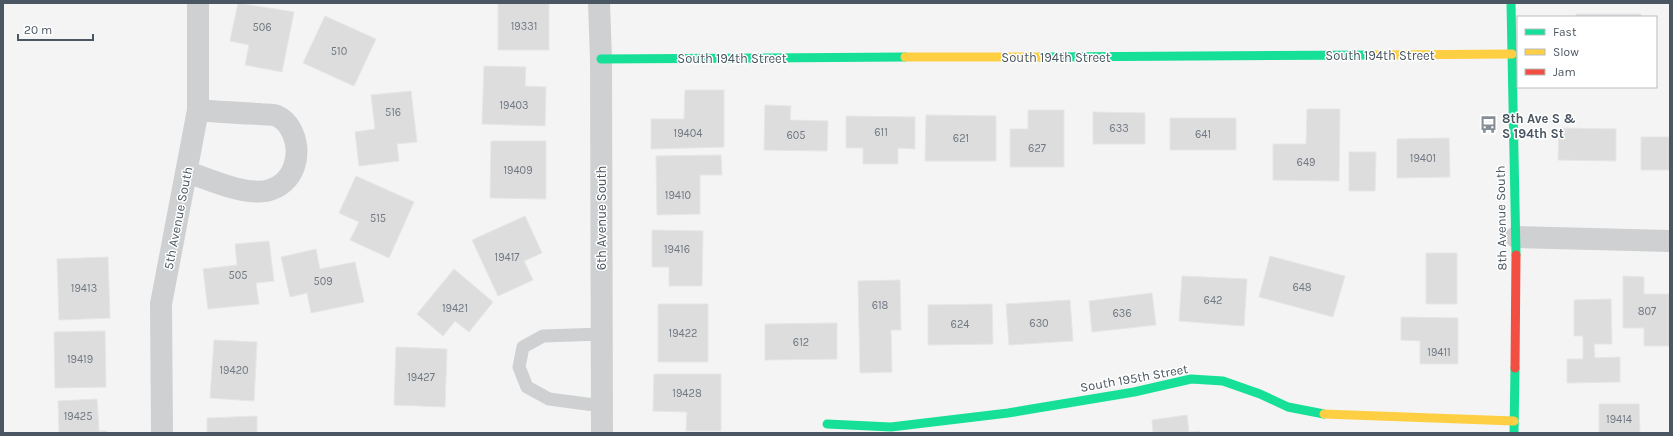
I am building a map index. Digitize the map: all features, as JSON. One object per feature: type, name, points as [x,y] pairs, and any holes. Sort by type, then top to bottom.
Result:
[{"type":"street","name":"5th Avenue South","points":[[162,433],[161,304],[198,110],[198,3]]},
{"type":"street","name":"6th Avenue South","points":[[599,3],[601,59],[602,433]]},
{"type":"street","name":"8th Avenue South","points":[[1511,3],[1516,237],[1514,433]]},
{"type":"street","name":"South 194th Street","points":[[601,59],[1512,54]]},
{"type":"street","points":[[187,172],[242,190],[254,192],[268,191],[279,186],[289,177],[295,166],[298,151],[295,137],[288,125],[277,116],[198,110]]},
{"type":"street","points":[[1516,237],[1670,241]]},
{"type":"street","name":"South 195th Street","points":[[827,424],[891,427],[1008,413],[1134,392],[1191,379],[1223,381],[1260,394],[1288,407],[1327,415],[1514,421]]},
{"type":"lane","points":[[602,334],[543,336],[523,346],[519,366],[527,387],[550,399],[602,406]]},
{"type":"building","points":[[238,3],[294,12],[282,72],[245,65],[249,45],[230,41]]},
{"type":"building","points":[[498,3],[549,3],[549,50],[498,50]]},
{"type":"building","points":[[1576,14],[1641,14],[1641,16],[1576,16]]},
{"type":"building","points":[[325,16],[376,39],[354,86],[303,63]]},
{"type":"building","points":[[484,66],[526,67],[525,86],[546,87],[545,126],[482,124]]},
{"type":"building","points":[[685,90],[724,90],[724,147],[651,149],[651,119],[684,119]]},
{"type":"building","points":[[411,91],[417,142],[397,144],[399,161],[359,166],[355,132],[375,129],[371,95]]},
{"type":"building","points":[[765,105],[791,106],[790,120],[828,121],[827,151],[764,150]]},
{"type":"building","points":[[1307,109],[1340,109],[1339,181],[1273,180],[1273,144],[1306,144]]},
{"type":"building","points":[[1028,110],[1064,110],[1064,167],[1010,167],[1010,129],[1028,129]]},
{"type":"building","points":[[1093,112],[1145,113],[1145,144],[1093,144]]},
{"type":"building","points":[[926,115],[996,116],[996,161],[925,161]]},
{"type":"building","points":[[846,116],[915,117],[915,149],[898,148],[898,164],[863,164],[863,148],[846,148]]},
{"type":"building","points":[[1170,118],[1236,118],[1236,150],[1170,150]]},
{"type":"building","points":[[1559,128],[1616,129],[1616,161],[1558,160]]},
{"type":"building","points":[[1641,137],[1670,137],[1670,170],[1641,170]]},
{"type":"building","points":[[1449,138],[1450,177],[1397,178],[1397,139]]},
{"type":"building","points":[[491,141],[546,141],[546,199],[490,198]]},
{"type":"building","points":[[1349,152],[1376,152],[1375,191],[1349,191]]},
{"type":"building","points":[[721,155],[722,175],[700,175],[700,214],[657,215],[656,156]]},
{"type":"building","points":[[356,176],[414,202],[389,258],[350,240],[359,222],[339,213]]},
{"type":"building","points":[[525,216],[542,253],[524,261],[533,280],[498,296],[472,240]]},
{"type":"building","points":[[652,230],[703,231],[702,286],[669,286],[669,267],[652,267]]},
{"type":"building","points":[[269,241],[274,281],[256,283],[259,304],[208,309],[203,269],[237,265],[235,244]]},
{"type":"building","points":[[316,249],[320,269],[355,262],[364,302],[311,313],[307,293],[290,297],[281,257]]},
{"type":"building","points":[[1426,253],[1457,253],[1457,304],[1426,304]]},
{"type":"building","points":[[1270,256],[1345,276],[1333,317],[1259,297]]},
{"type":"building","points":[[108,257],[110,318],[59,320],[57,259]]},
{"type":"building","points":[[454,269],[493,302],[469,332],[455,321],[443,336],[417,314]]},
{"type":"building","points":[[1182,276],[1247,279],[1244,326],[1179,321]]},
{"type":"building","points":[[1623,276],[1644,277],[1644,294],[1670,294],[1670,346],[1644,346],[1644,328],[1623,328]]},
{"type":"building","points":[[900,280],[901,330],[891,330],[892,372],[860,373],[858,281]]},
{"type":"building","points":[[1152,293],[1156,325],[1092,332],[1089,301]]},
{"type":"building","points":[[1611,299],[1612,344],[1594,344],[1595,358],[1620,357],[1620,382],[1567,383],[1567,359],[1583,359],[1583,336],[1574,336],[1574,300]]},
{"type":"building","points":[[1070,300],[1073,341],[1009,345],[1006,304]]},
{"type":"building","points":[[658,304],[708,304],[708,362],[658,362]]},
{"type":"building","points":[[992,304],[993,344],[928,345],[928,305]]},
{"type":"building","points":[[1401,317],[1458,318],[1458,364],[1420,364],[1420,341],[1401,340]]},
{"type":"building","points":[[837,323],[837,359],[765,360],[765,324]]},
{"type":"building","points":[[105,331],[106,387],[55,388],[54,332]]},
{"type":"building","points":[[214,340],[257,342],[254,401],[210,398]]},
{"type":"building","points":[[396,347],[447,349],[445,407],[394,405]]},
{"type":"building","points":[[654,374],[721,374],[721,431],[686,431],[687,412],[653,411]]},
{"type":"building","points":[[97,399],[99,431],[107,431],[107,433],[59,433],[58,401]]},
{"type":"building","points":[[1599,404],[1639,404],[1640,433],[1599,433]]},
{"type":"building","points":[[1187,415],[1189,432],[1200,431],[1200,433],[1153,433],[1152,420]]},
{"type":"building","points":[[257,416],[257,433],[207,433],[207,418]]},
{"type":"traffic: fast","points":[[1511,3],[1516,255]]},
{"type":"traffic: fast","points":[[1040,57],[1374,55]]},
{"type":"traffic: fast","points":[[601,59],[905,57]]},
{"type":"traffic: fast","points":[[1514,433],[1515,368]]},
{"type":"traffic: fast","points":[[827,424],[891,427],[1008,413],[1134,392],[1191,379],[1223,381],[1260,394],[1288,407],[1324,414]]},
{"type":"traffic: slow","points":[[1374,55],[1512,54]]},
{"type":"traffic: slow","points":[[905,57],[1040,57]]},
{"type":"traffic: slow","points":[[1324,414],[1514,421]]},
{"type":"traffic: jam","points":[[1515,368],[1516,255]]},
{"type":"place","name":"8th Ave S & S 194th St","points":[[1489,125]]}]
